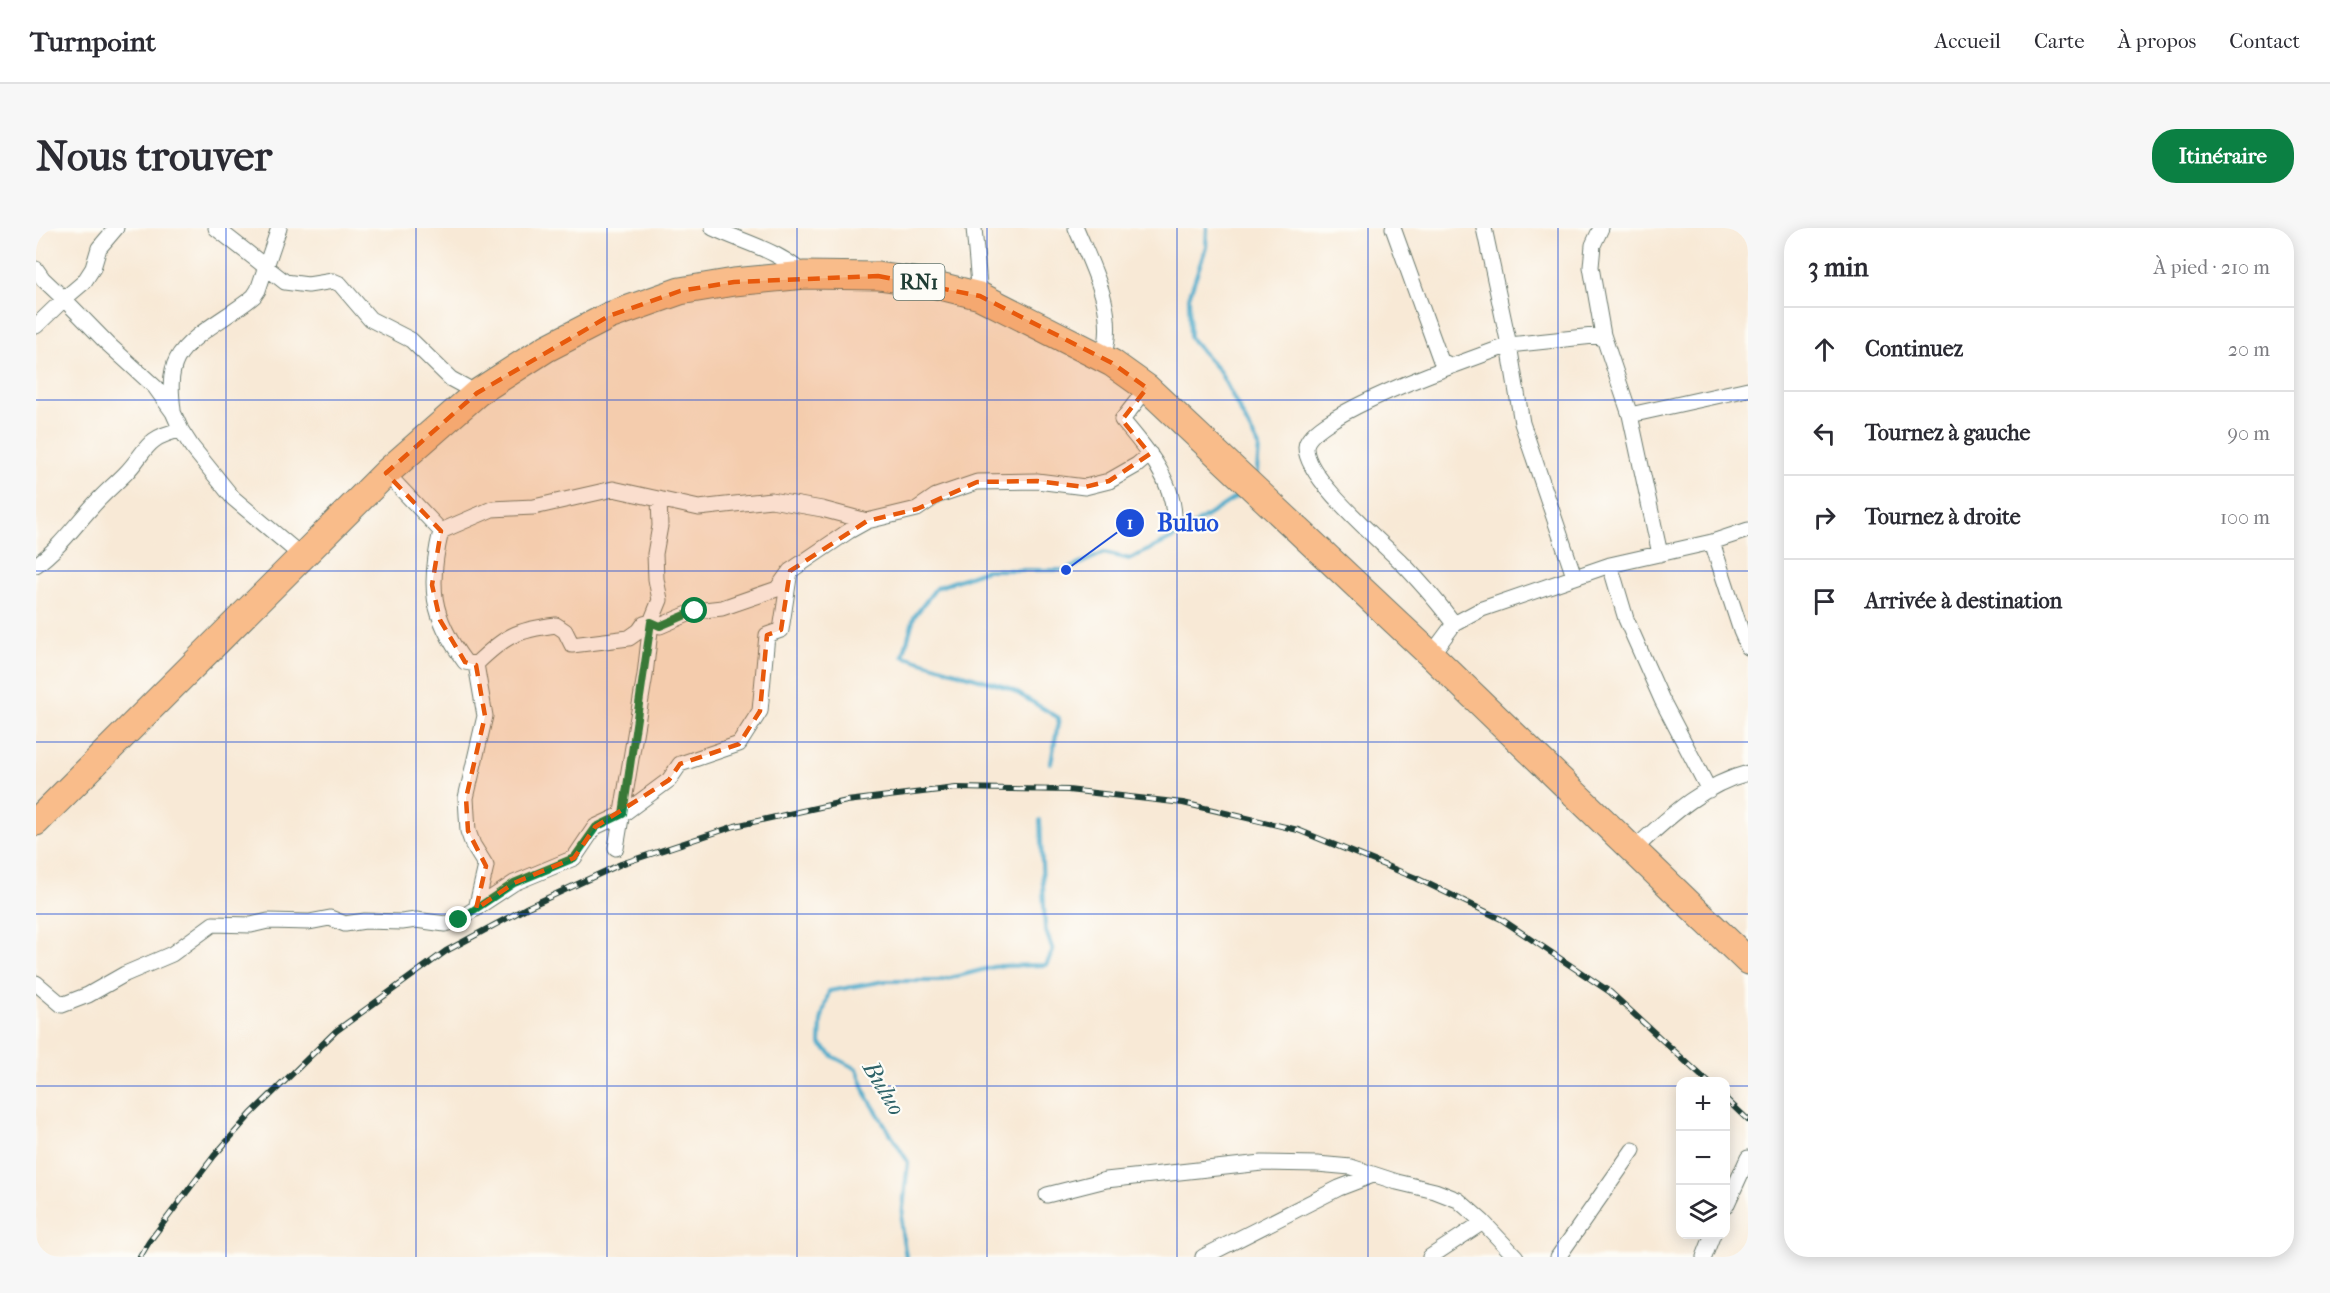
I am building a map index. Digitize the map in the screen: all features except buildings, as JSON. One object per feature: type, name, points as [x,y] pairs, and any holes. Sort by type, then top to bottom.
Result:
[{"type":"highway","name":"RN1","points":[[36,822],[386,473],[477,393],[548,348],[609,316],[680,291],[734,282],[806,275],[878,276],[928,283],[980,296],[1102,357],[1147,388],[1431,655],[1748,961]]},
{"type":"street","points":[[36,326],[84,282],[93,267],[99,248],[116,228]]},
{"type":"street","points":[[216,228],[275,276],[291,284],[336,282],[370,318],[411,340],[451,379],[477,393]]},
{"type":"street","points":[[173,412],[172,380],[177,359],[184,349],[201,335],[254,296],[279,228]]},
{"type":"street","points":[[713,228],[773,252],[791,262],[806,275]]},
{"type":"street","points":[[974,228],[980,296]]},
{"type":"street","points":[[1076,228],[1107,310],[1108,342],[1102,357]]},
{"type":"street","points":[[1393,228],[1433,344],[1441,361],[1452,366]]},
{"type":"street","points":[[1484,228],[1509,345],[1522,423],[1574,576]]},
{"type":"street","points":[[1600,228],[1593,245],[1591,267],[1603,335],[1630,415],[1660,554]]},
{"type":"street","points":[[36,269],[43,279],[108,344],[145,376],[173,412],[181,430],[233,498],[303,557]]},
{"type":"street","points":[[1454,624],[1438,601],[1404,564],[1342,506],[1320,478],[1309,458],[1306,446],[1309,439],[1382,392],[1509,345],[1603,335]]},
{"type":"street","points":[[1147,388],[1122,420],[1150,454],[1173,500],[1174,515]]},
{"type":"street","points":[[1630,415],[1748,389]]},
{"type":"street","points":[[36,565],[65,540],[91,507],[126,473],[151,441],[163,434],[181,430]]},
{"type":"street","points":[[476,664],[497,644],[524,629],[556,625],[566,631],[572,645],[629,638],[644,624],[651,622],[660,626],[695,611],[722,608],[777,589],[790,571],[867,521],[917,509],[936,496],[977,482],[1037,481],[1084,487],[1109,481],[1137,465],[1150,454]]},
{"type":"street","points":[[386,473],[441,531]]},
{"type":"street","points":[[441,531],[492,509],[534,507],[613,489],[699,508],[771,500],[822,509],[867,521]]},
{"type":"street","points":[[616,848],[651,622],[660,600],[655,554],[660,526],[659,499]]},
{"type":"street","points":[[1431,655],[1454,624],[1482,609],[1610,565],[1712,542],[1748,530]]},
{"type":"street","points":[[441,531],[432,574],[438,611],[455,649],[465,662],[476,664]]},
{"type":"street","points":[[1712,542],[1748,647]]},
{"type":"street","points":[[1610,565],[1626,619],[1639,649],[1671,718],[1709,790]]},
{"type":"street","points":[[36,983],[62,1005],[88,995],[125,974],[172,954],[213,924],[251,925],[268,921],[309,922],[330,918],[345,924],[365,921],[416,920],[445,924],[459,920],[514,883],[574,858],[596,827],[623,814],[669,780],[680,764],[739,744],[760,711],[767,635],[781,630],[790,571]]},
{"type":"street","points":[[476,664],[485,716],[466,798],[468,831],[473,845],[486,866],[476,909]]},
{"type":"street","points":[[1632,851],[1680,807],[1709,790],[1748,773]]},
{"type":"street","points":[[1558,1257],[1633,1150]]},
{"type":"street","points":[[1730,1196],[1748,1158]]},
{"type":"street","points":[[1047,1195],[1106,1179],[1262,1163],[1351,1167],[1435,1191],[1458,1200],[1484,1222],[1516,1257]]},
{"type":"street","points":[[1203,1257],[1329,1193],[1373,1175]]},
{"type":"street","points":[[1430,1257],[1484,1222]]},
{"type":"street","points":[[1704,1257],[1711,1239]]},
{"type":"highlighted area","points":[[878,276],[980,296],[1112,363],[1147,388],[1122,420],[1150,454],[1109,481],[1085,487],[1037,481],[977,482],[917,509],[867,521],[790,571],[781,630],[767,635],[760,711],[739,744],[680,764],[669,780],[595,827],[574,858],[514,883],[476,909],[486,866],[468,831],[466,798],[485,716],[476,665],[465,662],[440,620],[432,585],[441,531],[386,473],[477,393],[609,316],[680,291],[734,282]]},
{"type":"waterway","name":"Buluo","points":[[1207,228],[1206,247],[1189,297],[1190,338],[1220,372],[1259,447],[1257,473]]},
{"type":"waterway","name":"Buluo","points":[[1051,763],[1059,718],[1009,688],[903,656],[914,617],[936,588],[986,570],[1066,570],[1104,553],[1130,559],[1175,537],[1239,495]]},
{"type":"waterway","name":"Buluo","points":[[906,1257],[901,1226],[908,1162],[867,1096],[857,1069],[834,1057],[820,1044],[821,1021],[829,991],[885,981],[939,981],[997,966],[1046,965],[1053,951],[1045,928],[1040,820]]},
{"type":"railway","points":[[140,1257],[214,1156],[251,1114],[336,1031],[446,951],[528,907],[621,864],[735,826],[847,801],[956,788],[1068,790],[1183,803],[1298,830],[1416,878],[1501,919],[1610,992],[1703,1077]]},
{"type":"railway","points":[[1730,1103],[1748,1120]]},
{"type":"place","name":"Buluo","points":[[1066,570]]},
{"type":"route","points":[[459,920],[514,883],[574,858],[596,827],[623,814],[651,622],[660,626],[695,611]]}]
